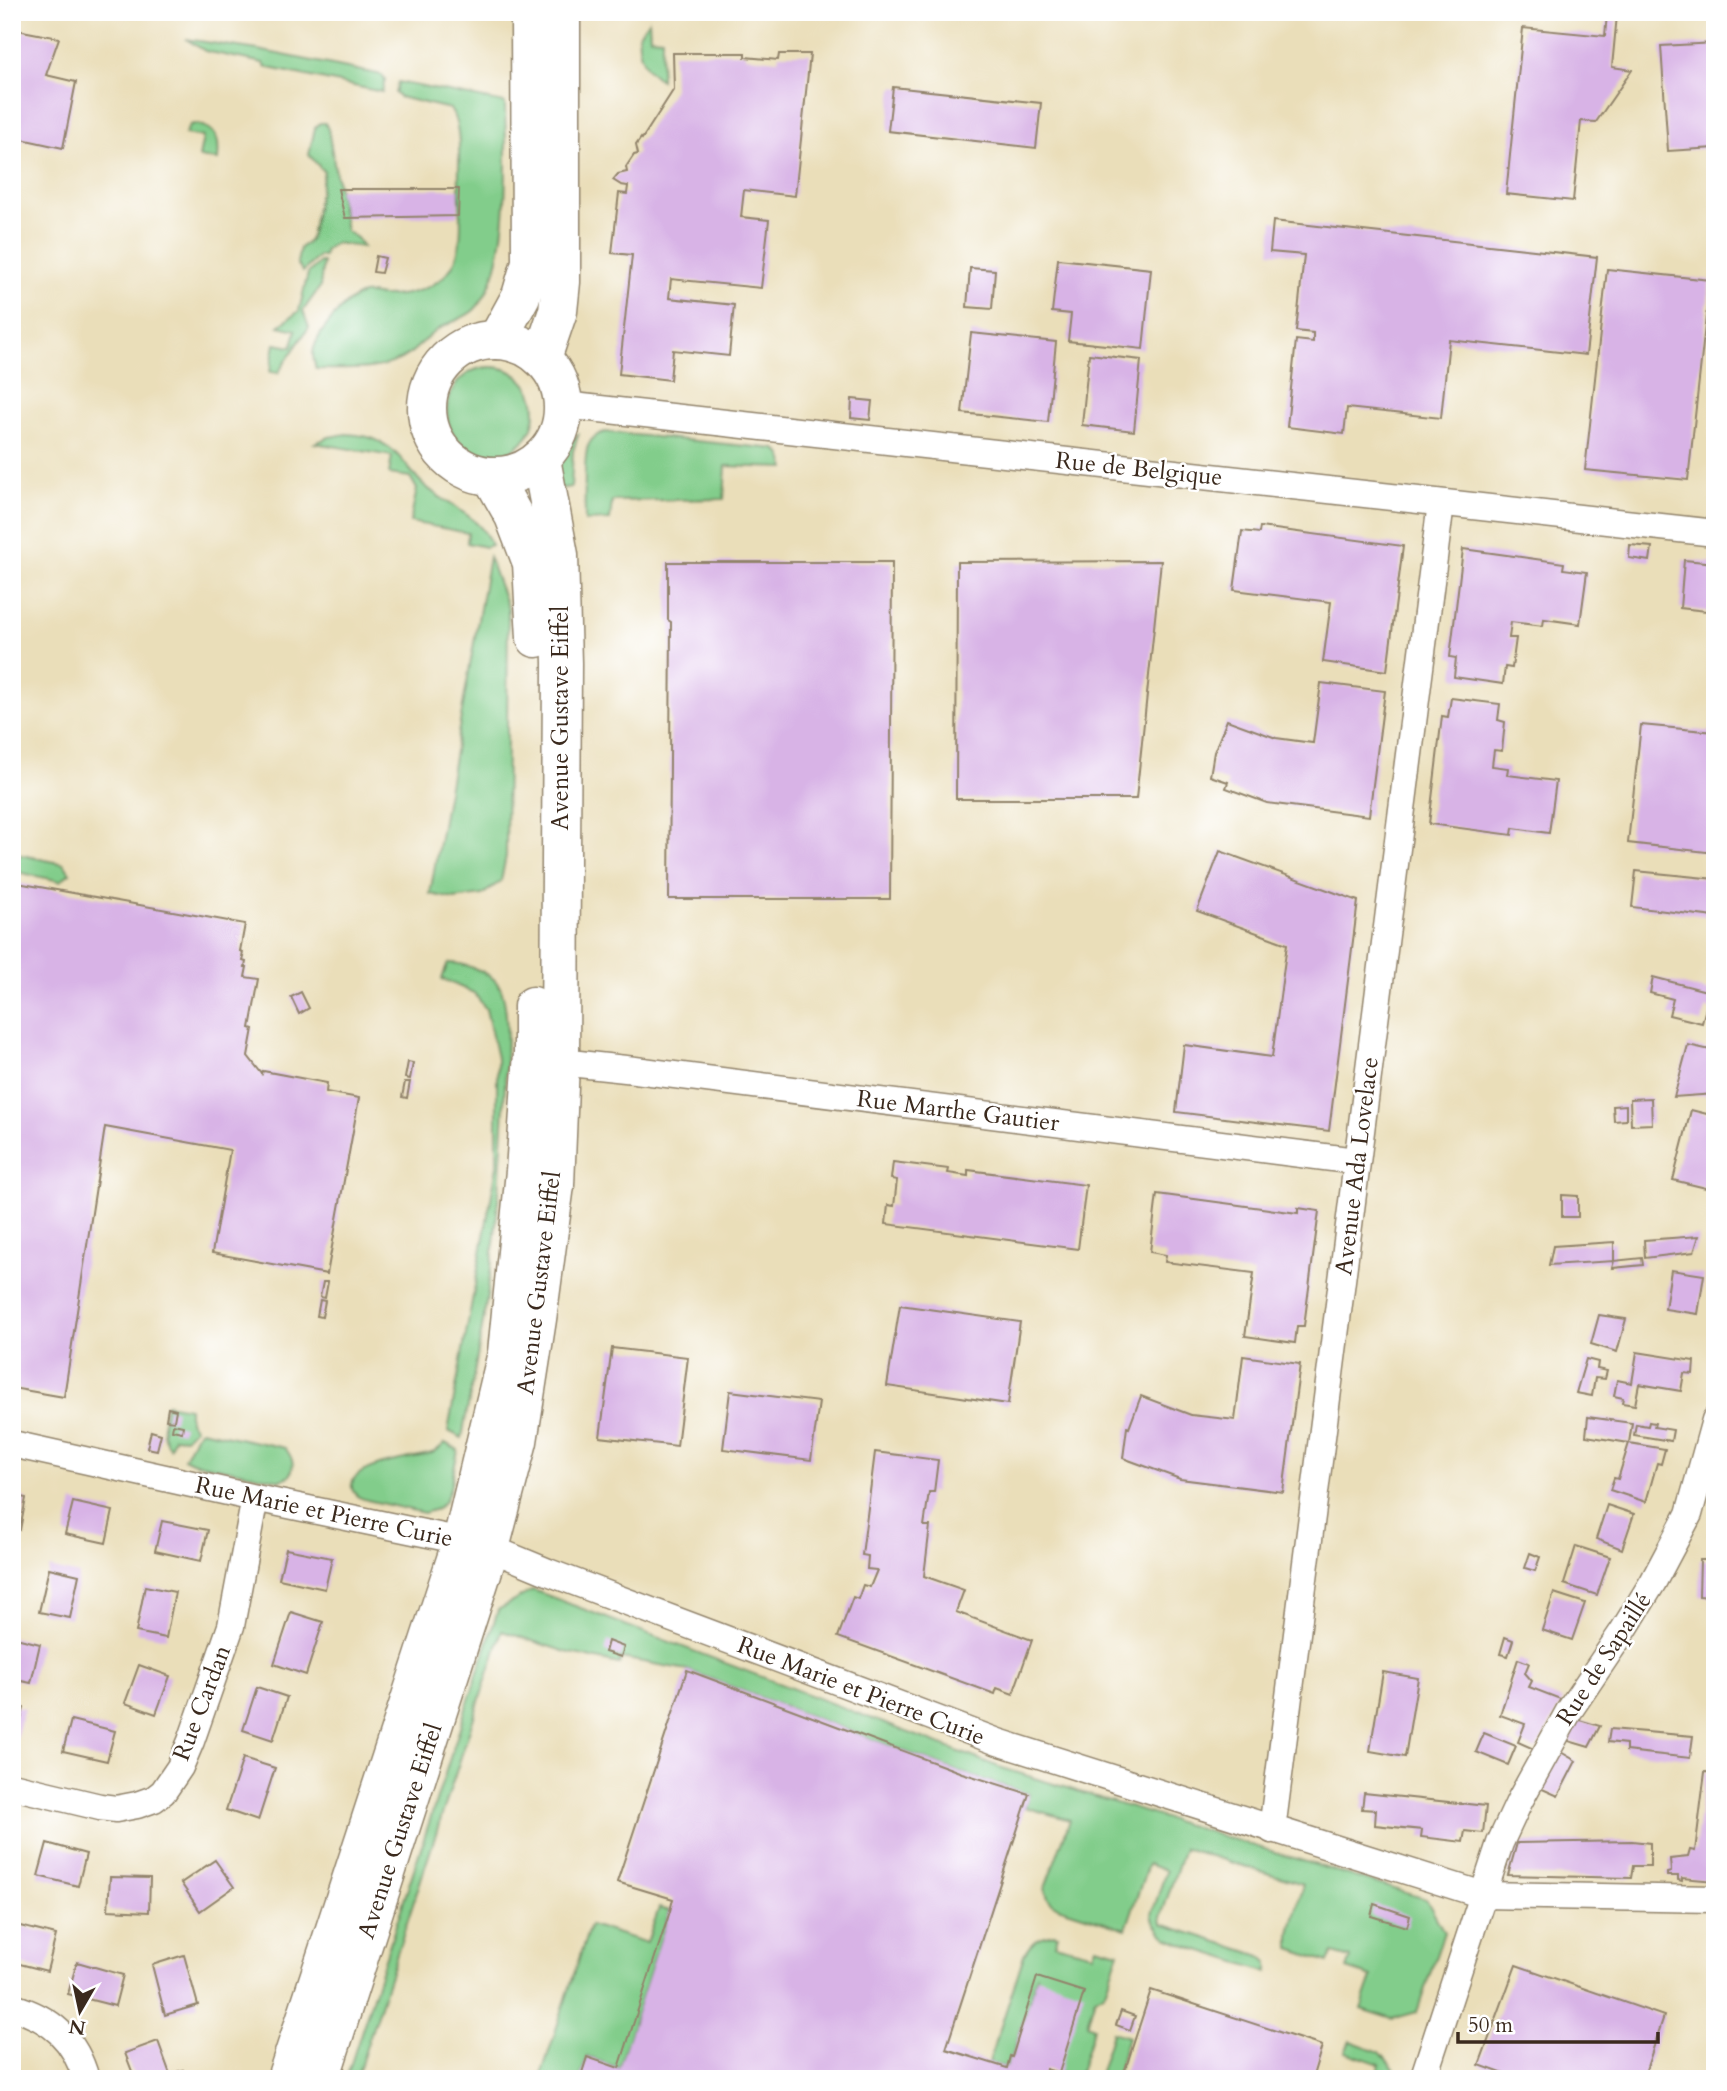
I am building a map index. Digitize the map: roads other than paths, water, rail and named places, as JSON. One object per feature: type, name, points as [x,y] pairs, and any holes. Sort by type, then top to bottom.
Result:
[{"type":"main road","points":[[497,340],[521,296],[531,262],[530,12]]},
{"type":"main road","points":[[542,358],[558,311],[561,282],[561,12]]},
{"type":"main road","points":[[497,340],[528,348],[542,358],[561,388],[564,405],[562,425],[554,444],[541,459],[526,470],[510,475],[492,477],[472,473],[453,463],[439,448],[430,430],[426,412],[430,385],[444,361],[459,349],[477,342],[497,340]]},
{"type":"main road","name":"Avenue Gustave Eiffel","points":[[286,2079],[476,1545],[518,1441],[555,1185],[560,1062],[562,663],[559,555],[541,459]]},
{"type":"main road","name":"Avenue Gustave Eiffel","points":[[320,2079],[476,1545],[508,1353],[522,1212],[533,1053],[537,657],[531,563],[514,516],[492,477]]},
{"type":"street","name":"Rue de Belgique","points":[[564,405],[1715,533]]},
{"type":"street","name":"Avenue Ada Lovelace","points":[[1272,1830],[1441,502]]},
{"type":"street","name":"Rue Marthe Gautier","points":[[560,1062],[1356,1161]]},
{"type":"street","name":"Rue de Sapaillé","points":[[1423,2079],[1500,1843],[1569,1711],[1653,1582],[1689,1514],[1715,1420]]},
{"type":"street","name":"Rue Marie et Pierre Curie","points":[[12,1444],[476,1545],[998,1742],[1483,1895],[1715,1899]]},
{"type":"street","name":"Rue Cardan","points":[[12,1786],[116,1809],[154,1799],[163,1791],[180,1767],[191,1741],[231,1626],[254,1498]]},
{"type":"street","points":[[12,2007],[31,2012],[53,2025],[81,2060],[86,2079]]}]
